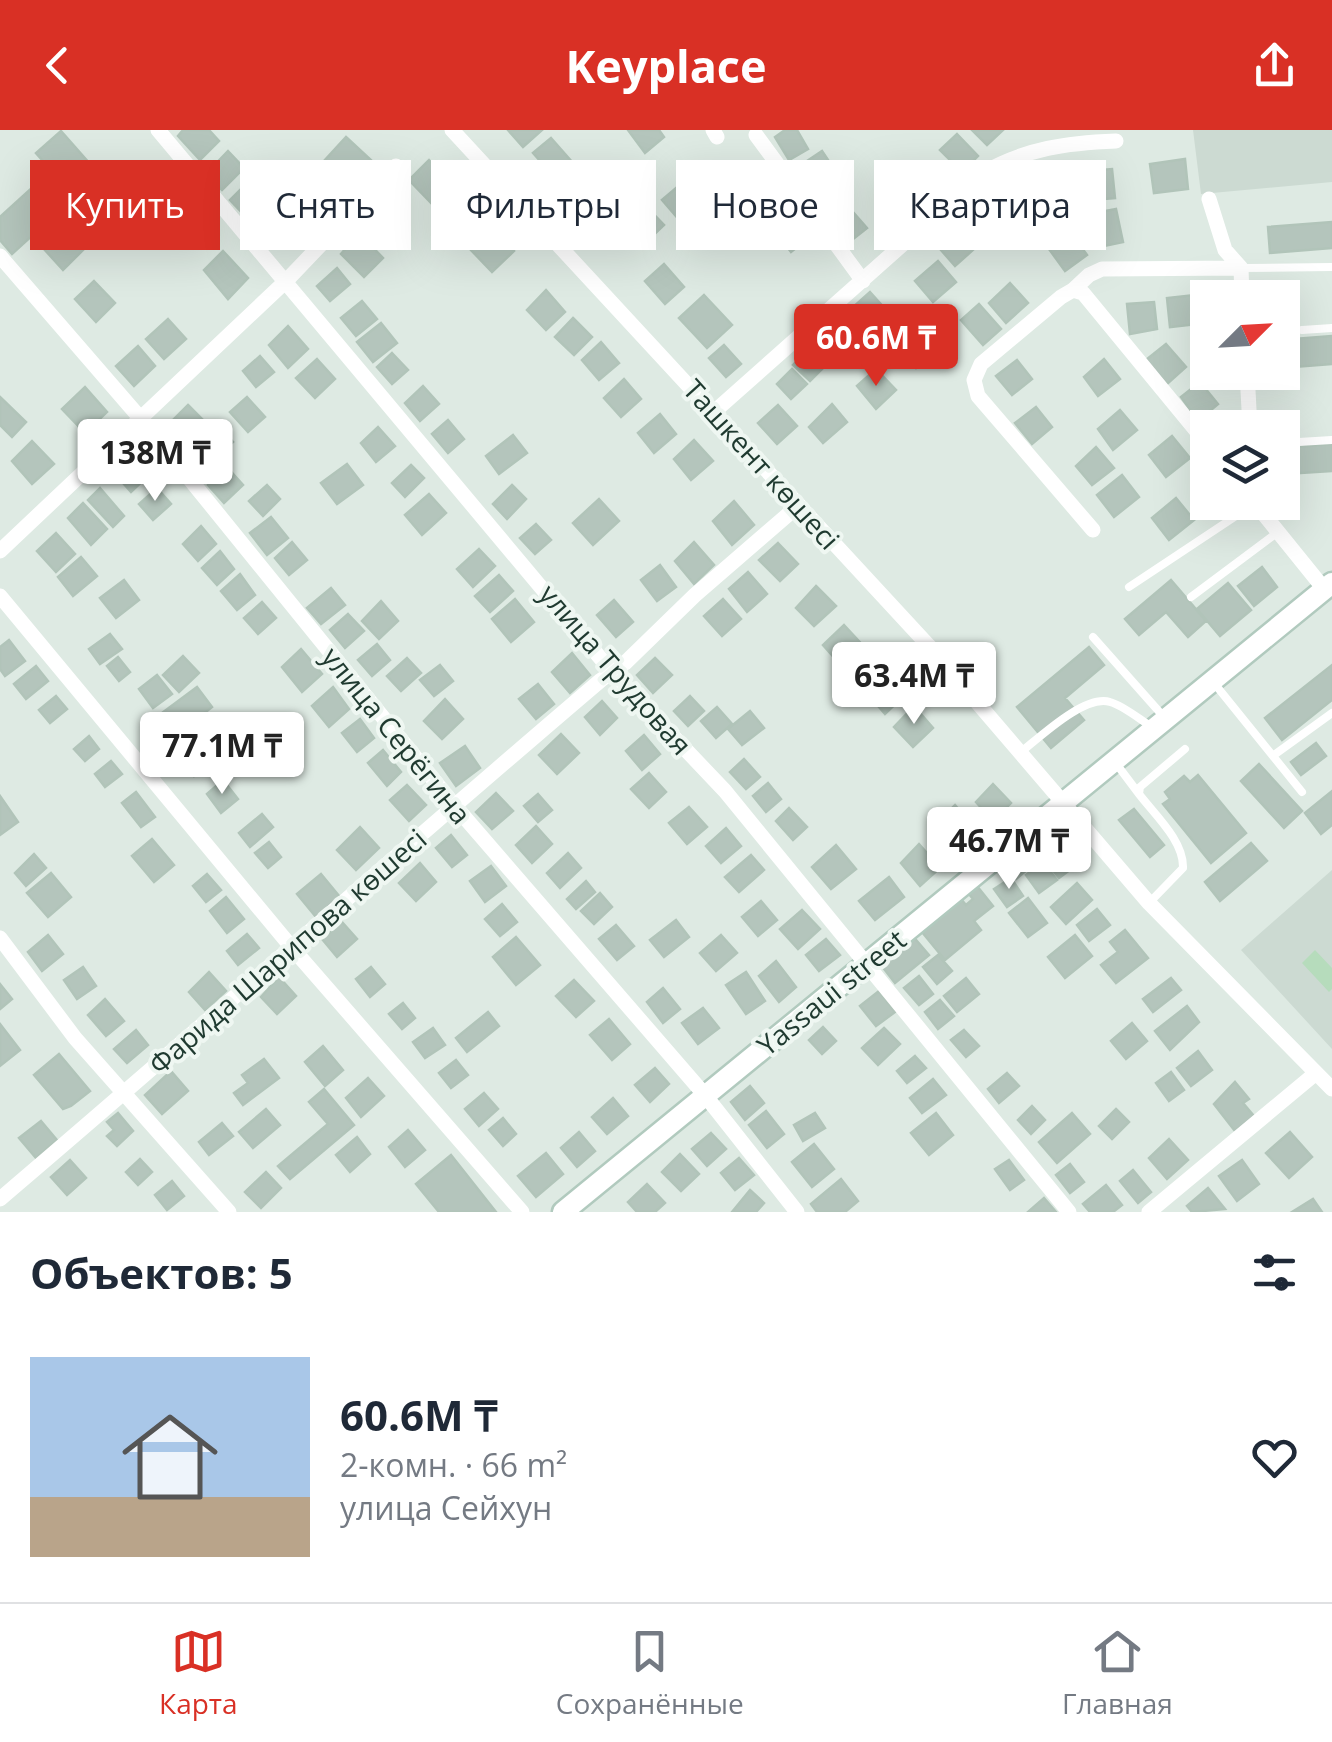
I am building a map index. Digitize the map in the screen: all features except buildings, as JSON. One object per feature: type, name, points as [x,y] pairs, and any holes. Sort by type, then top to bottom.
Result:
[{"type":"main road","name":"Yassaui street","points":[[563,1212],[1328,586]]},
{"type":"street","name":"улица Трудовая","points":[[158,130],[612,672],[725,791],[1069,1212]]},
{"type":"street","name":"Ташкент көшесі","points":[[452,130],[716,411],[928,645],[1149,902],[1332,1089]]},
{"type":"street","points":[[756,135],[863,281]]},
{"type":"street","points":[[716,411],[964,188],[1002,162],[1046,146],[1116,141]]},
{"type":"street","points":[[1209,199],[1225,250],[1240,268],[1241,280]]},
{"type":"street","points":[[0,551],[316,250]]},
{"type":"street","name":"улица Серёгина","points":[[0,256],[141,419],[454,805],[704,1094],[797,1212]]},
{"type":"street","points":[[1093,530],[978,396],[974,380],[981,364],[1061,296],[1102,269],[1240,268]]},
{"type":"street","points":[[1073,290],[1084,292],[1190,423]]},
{"type":"street","name":"Фарида Шарипова көшесі","points":[[0,1199],[612,672],[799,505]]},
{"type":"street","points":[[1268,520],[1328,586]]},
{"type":"street","points":[[0,596],[292,948],[522,1212]]},
{"type":"street","points":[[0,938],[123,1094],[230,1212]]},
{"type":"street","points":[[1149,1212],[1316,1073]]},
{"type":"lane","points":[[1240,268],[1332,267]]},
{"type":"lane","points":[[1302,330],[1332,328]]},
{"type":"lane","points":[[1300,442],[1332,440]]},
{"type":"lane","points":[[1128,587],[1228,520]]},
{"type":"lane","points":[[1191,597],[1278,532]]},
{"type":"lane","points":[[1094,636],[1162,724]]},
{"type":"lane","points":[[1214,682],[1302,792]]},
{"type":"lane","points":[[1021,752],[1076,710],[1096,701],[1110,702],[1162,724]]},
{"type":"lane","points":[[1274,755],[1332,713]]},
{"type":"lane","points":[[1139,794],[1140,787],[1185,749]]},
{"type":"lane","points":[[1115,762],[1184,858],[1183,868],[1149,902]]},
{"type":"shaded area","points":[[1193,130],[1332,130],[1332,182],[1201,194]]},
{"type":"shaded area","points":[[1332,870],[1332,1049],[1241,950]]},
{"type":"green space","points":[[1315,950],[1332,968],[1329,992],[1302,963]]}]
